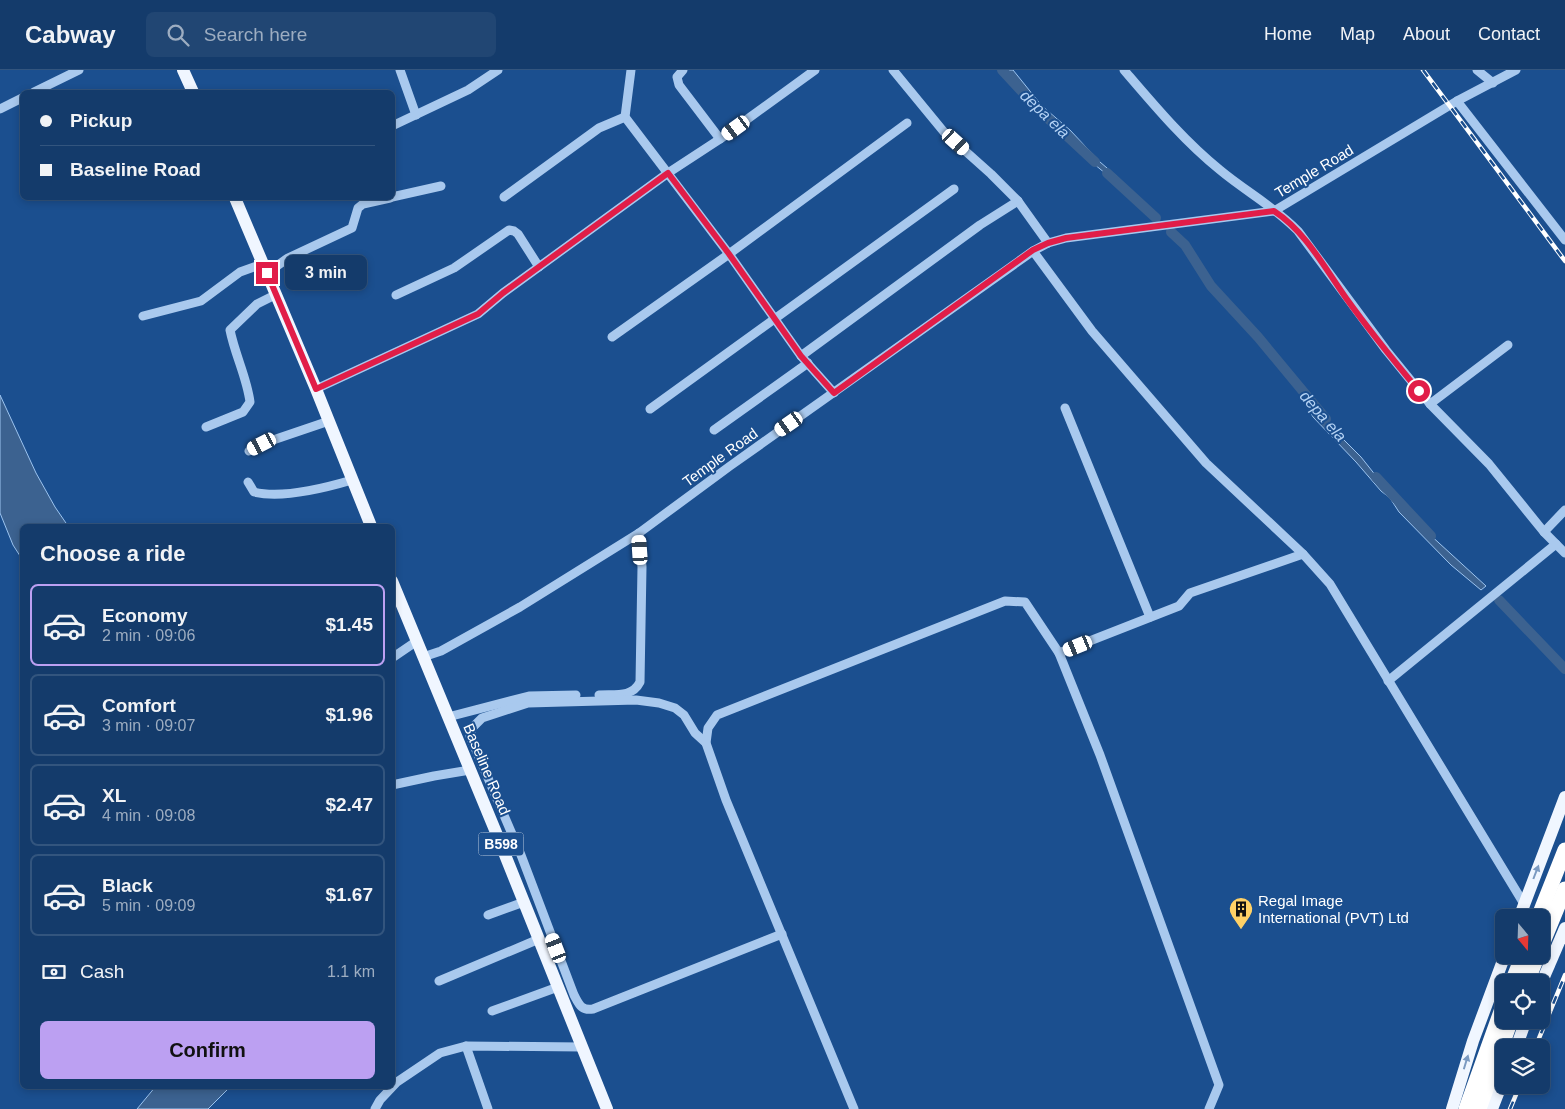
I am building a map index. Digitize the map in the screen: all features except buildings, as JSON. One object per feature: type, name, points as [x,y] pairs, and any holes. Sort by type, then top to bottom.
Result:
[{"type":"highway","points":[[1542,909],[1565,850]]},
{"type":"highway","points":[[1550,925],[1565,889]]},
{"type":"highway","points":[[1466,1109],[1503,1029]]},
{"type":"highway","points":[[1479,1109],[1503,1029]]},
{"type":"main road","points":[[183,70],[192,90]]},
{"type":"main road","points":[[237,200],[370,524]]},
{"type":"main road","name":"Baseline Road","points":[[395,588],[607,1109]]},
{"type":"main road","points":[[1522,909],[1565,797]]},
{"type":"main road","points":[[1545,974],[1565,928]]},
{"type":"main road","points":[[1452,1109],[1473,1041],[1502,964]]},
{"type":"main road","points":[[1492,1109],[1498,1094]]},
{"type":"street","points":[[38,90],[79,70]]},
{"type":"street","points":[[400,70],[416,115]]},
{"type":"street","points":[[395,125],[468,90],[498,70]]},
{"type":"street","points":[[632,70],[624,117],[729,254],[801,356],[834,393]]},
{"type":"street","points":[[683,70],[677,77],[678,85],[720,140]]},
{"type":"street","points":[[316,389],[478,314],[668,173],[720,140],[815,70]]},
{"type":"street","points":[[893,70],[944,132],[1018,201],[1048,243]]},
{"type":"street","points":[[1124,70],[1204,157],[1292,224],[1308,243],[1346,298],[1430,404],[1489,464],[1544,532],[1565,553]]},
{"type":"street","points":[[1477,70],[1493,83]]},
{"type":"street","name":"Temple Road","points":[[423,657],[441,651],[520,607],[639,534],[730,466],[1033,250],[1066,238],[1274,211],[1457,101],[1516,70]]},
{"type":"street","points":[[0,109],[20,99]]},
{"type":"street","points":[[1457,101],[1565,240]]},
{"type":"street","points":[[504,197],[599,128],[624,117]]},
{"type":"street","points":[[612,337],[729,254],[906,123]]},
{"type":"street","points":[[395,196],[441,186]]},
{"type":"street","points":[[650,409],[954,189]]},
{"type":"street","points":[[143,316],[201,301],[240,272],[264,269],[352,228],[358,208],[363,204],[379,200]]},
{"type":"street","points":[[801,356],[980,225],[1018,201]]},
{"type":"street","points":[[396,295],[454,268],[509,230],[518,234],[539,267]]},
{"type":"street","points":[[1033,250],[1092,331],[1206,463],[1303,554],[1330,584],[1524,904]]},
{"type":"street","points":[[206,428],[243,412],[250,402],[249,391],[233,346],[230,330],[257,304],[275,295]]},
{"type":"street","points":[[1430,404],[1508,345]]},
{"type":"street","points":[[714,430],[808,363]]},
{"type":"street","points":[[1065,408],[1150,617]]},
{"type":"street","points":[[249,451],[276,439],[328,421]]},
{"type":"street","points":[[248,482],[254,492],[266,494],[307,491],[352,480]]},
{"type":"street","points":[[1544,532],[1565,510]]},
{"type":"street","points":[[448,717],[529,696],[623,694],[631,693],[636,689],[640,682],[642,567],[639,534]]},
{"type":"street","points":[[1388,681],[1556,544]]},
{"type":"street","points":[[1060,653],[1179,606],[1190,593],[1303,554]]},
{"type":"street","points":[[854,1109],[726,800],[706,743],[708,728],[717,715],[1005,601],[1025,602],[1060,653],[1100,754],[1219,1085],[1210,1109]]},
{"type":"street","points":[[395,656],[417,641]]},
{"type":"street","points":[[706,743],[695,733],[684,714],[675,708],[659,703],[636,700],[528,703],[482,718],[472,728],[470,736],[521,855],[574,995],[582,1008],[587,1010],[594,1009],[782,934]]},
{"type":"street","points":[[395,784],[470,770]]},
{"type":"street","points":[[488,915],[524,902]]},
{"type":"street","points":[[439,981],[539,939]]},
{"type":"street","points":[[492,1012],[558,987]]},
{"type":"street","points":[[395,1084],[440,1053],[466,1046],[582,1047]]},
{"type":"street","points":[[466,1046],[488,1109]]},
{"type":"street","points":[[375,1109],[380,1100],[390,1089]]},
{"type":"water","points":[[1001,70],[1013,70],[1042,106],[1070,130],[1100,162],[1121,180],[1117,183],[1094,164],[1070,137],[1039,110],[1029,104],[1020,88]]},
{"type":"water","points":[[0,395],[36,473],[67,524],[20,524],[20,556],[13,545],[0,513]]},
{"type":"water","points":[[1306,400],[1327,419],[1337,433],[1361,457],[1404,511],[1486,586],[1481,590],[1451,565],[1399,512],[1390,498],[1381,491],[1313,417]]},
{"type":"water","points":[[154,1089],[228,1089],[208,1109],[137,1109]]},
{"type":"waterway","name":"depa ela","points":[[1002,70],[1039,110],[1095,162]]},
{"type":"waterway","name":"depa ela","points":[[1107,173],[1156,218]]},
{"type":"waterway","name":"depa ela","points":[[1171,232],[1185,245],[1211,286],[1258,337],[1326,419]]},
{"type":"waterway","name":"depa ela","points":[[1376,477],[1431,536]]},
{"type":"waterway","name":"depa ela","points":[[1499,600],[1565,669]]},
{"type":"railway","points":[[1423,70],[1565,261]]},
{"type":"railway","points":[[1539,1039],[1565,975]]},
{"type":"railway","points":[[1510,1109],[1516,1094]]},
{"type":"place","name":"Regal Image International (PVT) Ltd","points":[[1241,930]]},
{"type":"route","points":[[267,273],[316,389],[478,314],[503,293],[668,173],[729,254],[801,356],[834,393],[1033,250],[1048,243],[1066,238],[1274,211],[1292,224],[1308,243],[1346,298],[1419,391]]}]
